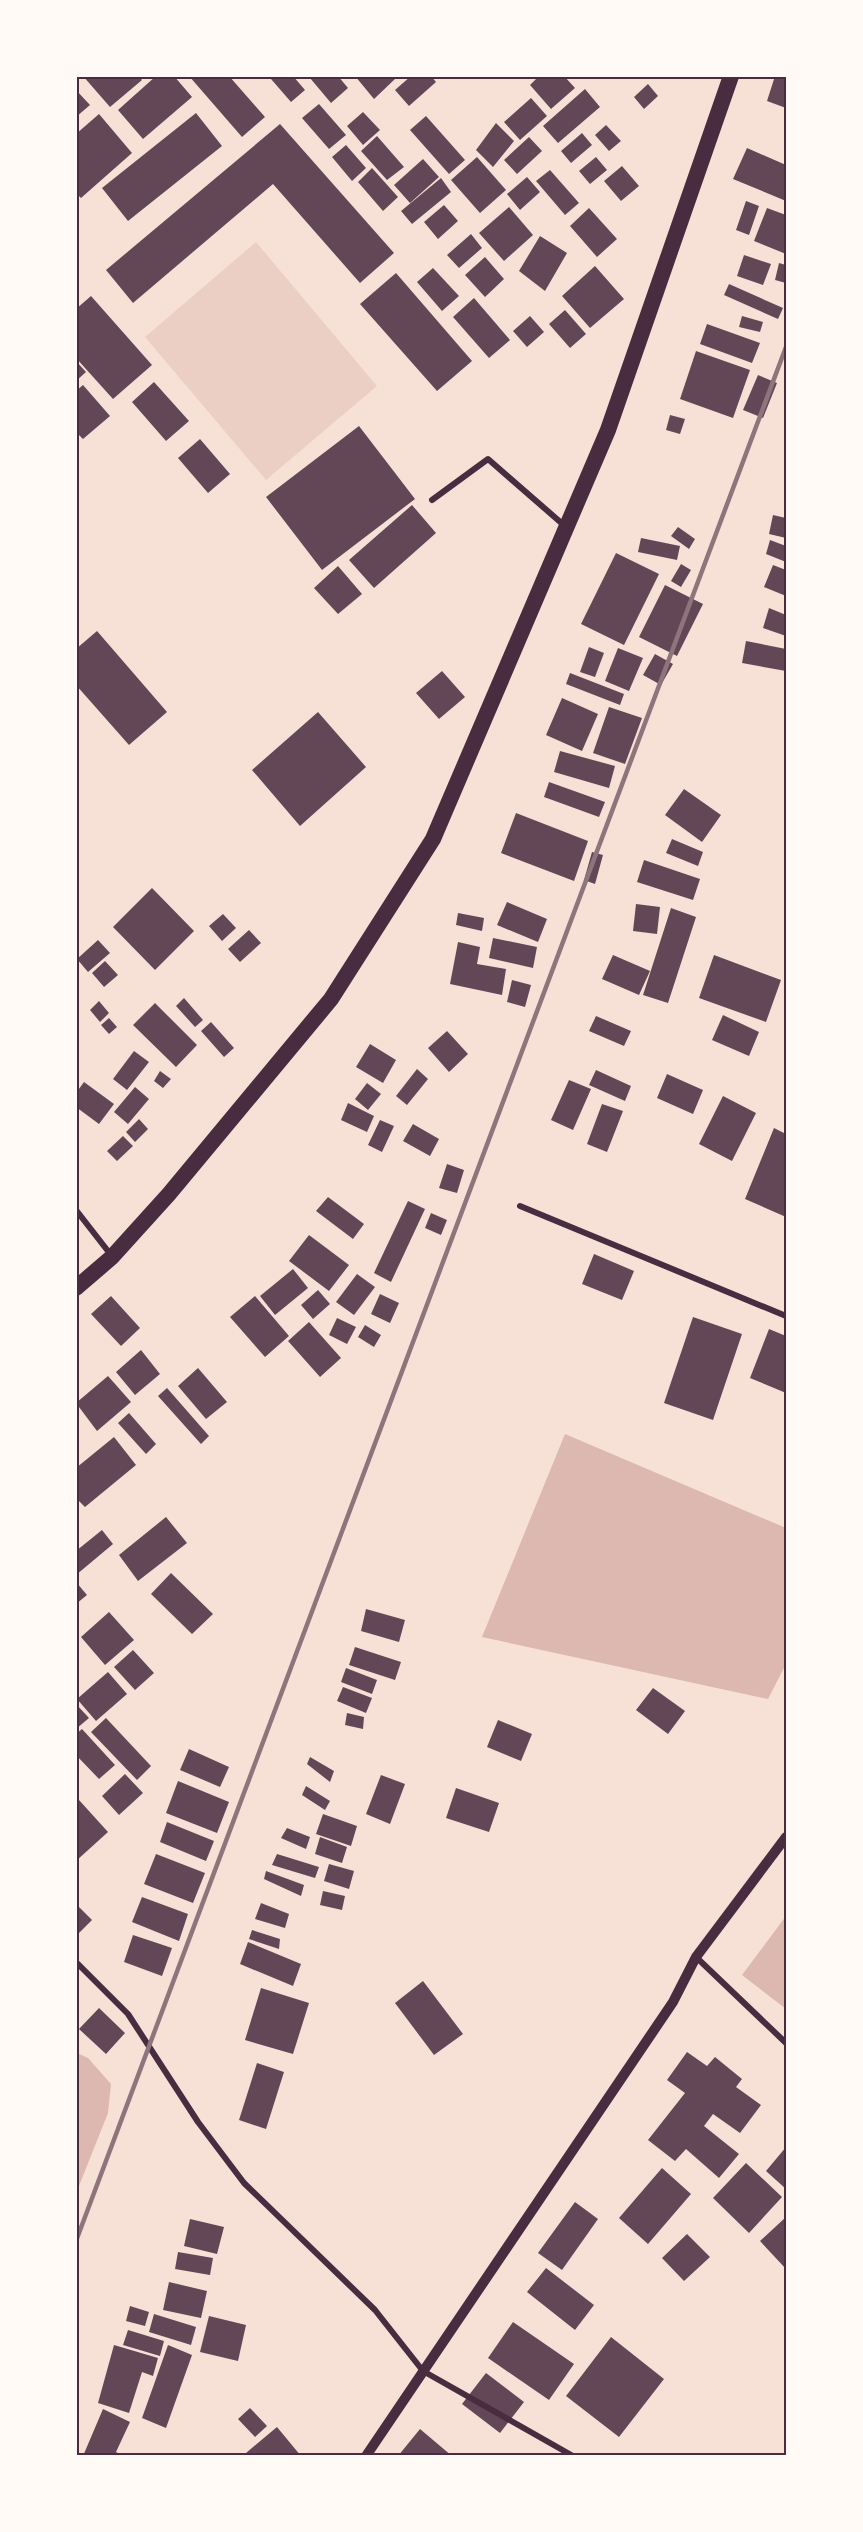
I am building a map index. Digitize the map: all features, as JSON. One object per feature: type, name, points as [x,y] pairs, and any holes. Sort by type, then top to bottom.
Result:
[{"type":"highway","points":[[76,1287],[112,1257],[169,1194],[330,999],[433,839],[608,430],[731,76]]},
{"type":"street","points":[[432,500],[488,459],[566,528]]},
{"type":"street","points":[[520,1206],[786,1316]]},
{"type":"street","points":[[76,1210],[112,1257]]},
{"type":"street","points":[[366,2456],[672,2002],[696,1957],[786,1837]]},
{"type":"street","points":[[696,1957],[786,2043]]},
{"type":"street","points":[[76,1962],[128,2014],[198,2122],[244,2183],[375,2310],[423,2371],[573,2456]]},
{"type":"shaded area","points":[[256,242],[377,386],[266,480],[145,337]]},
{"type":"shaded area","points":[[565,1434],[786,1528],[786,1664],[768,1699],[482,1637]]},
{"type":"shaded area","points":[[786,1916],[786,2009],[742,1975]]},
{"type":"shaded area","points":[[77,2053],[88,2058],[111,2084],[108,2113],[77,2191]]},
{"type":"building","points":[[83,76],[139,76],[142,80],[110,107]]},
{"type":"building","points":[[156,76],[174,76],[192,97],[143,139],[118,110]]},
{"type":"building","points":[[189,76],[229,76],[265,117],[242,137]]},
{"type":"building","points":[[274,76],[293,76],[305,90],[291,102],[271,79]]},
{"type":"building","points":[[312,76],[338,76],[348,88],[331,103],[310,78]]},
{"type":"building","points":[[355,76],[393,76],[395,79],[374,99]]},
{"type":"building","points":[[411,76],[431,76],[436,82],[409,106],[395,90]]},
{"type":"building","points":[[539,76],[564,76],[575,88],[551,109],[530,85]]},
{"type":"building","points":[[775,76],[786,76],[786,108],[767,101]]},
{"type":"building","points":[[648,84],[658,96],[644,109],[634,97]]},
{"type":"building","points":[[585,89],[600,107],[558,143],[543,126]]},
{"type":"building","points":[[76,90],[90,105],[76,117]]},
{"type":"building","points":[[531,98],[547,116],[520,140],[504,122]]},
{"type":"building","points":[[319,104],[346,135],[329,149],[302,118]]},
{"type":"building","points":[[363,112],[380,130],[363,145],[347,126]]},
{"type":"building","points":[[196,113],[222,146],[128,221],[102,188]]},
{"type":"building","points":[[99,114],[132,153],[81,198],[76,193],[76,134]]},
{"type":"building","points":[[426,116],[465,160],[449,174],[410,130]]},
{"type":"building","points":[[496,123],[514,141],[493,167],[476,150]]},
{"type":"building","points":[[280,124],[394,253],[360,283],[273,184],[133,303],[106,270]]},
{"type":"building","points":[[606,125],[621,141],[609,151],[595,135]]},
{"type":"building","points":[[582,133],[592,145],[571,163],[561,151]]},
{"type":"building","points":[[377,136],[404,167],[387,180],[361,151]]},
{"type":"building","points":[[529,137],[542,151],[517,174],[504,160]]},
{"type":"building","points":[[346,145],[366,168],[352,181],[332,157]]},
{"type":"building","points":[[747,148],[786,165],[786,201],[733,179]]},
{"type":"building","points":[[477,157],[506,190],[480,213],[451,180]]},
{"type":"building","points":[[596,157],[607,170],[590,184],[579,171]]},
{"type":"building","points":[[423,159],[439,177],[410,203],[394,185]]},
{"type":"building","points":[[622,166],[639,186],[621,201],[604,181]]},
{"type":"building","points":[[372,168],[398,197],[383,211],[358,182]]},
{"type":"building","points":[[550,170],[579,203],[565,215],[536,181]]},
{"type":"building","points":[[527,177],[540,192],[520,210],[507,194]]},
{"type":"building","points":[[441,178],[451,192],[412,224],[401,211]]},
{"type":"building","points":[[746,201],[759,206],[749,235],[736,230]]},
{"type":"building","points":[[444,205],[458,221],[438,239],[424,222]]},
{"type":"building","points":[[509,207],[533,235],[504,261],[479,233]]},
{"type":"building","points":[[589,208],[617,239],[597,257],[570,226]]},
{"type":"building","points":[[767,208],[786,215],[786,254],[754,241]]},
{"type":"building","points":[[471,234],[482,248],[459,268],[447,255]]},
{"type":"building","points":[[540,236],[567,253],[545,291],[519,271]]},
{"type":"building","points":[[744,255],[771,264],[763,285],[737,276]]},
{"type":"building","points":[[485,257],[504,279],[485,297],[465,275]]},
{"type":"building","points":[[779,263],[786,265],[786,283],[775,280]]},
{"type":"building","points":[[595,266],[624,299],[590,328],[562,296]]},
{"type":"building","points":[[433,268],[459,296],[442,311],[417,282]]},
{"type":"building","points":[[396,273],[472,361],[437,391],[360,304]]},
{"type":"building","points":[[729,284],[783,308],[778,319],[724,295]]},
{"type":"building","points":[[91,296],[152,365],[113,399],[76,358],[76,309]]},
{"type":"building","points":[[474,298],[510,340],[489,358],[453,317]]},
{"type":"building","points":[[565,310],[586,334],[570,348],[549,324]]},
{"type":"building","points":[[530,316],[544,332],[527,347],[513,331]]},
{"type":"building","points":[[742,316],[763,322],[760,332],[739,327]]},
{"type":"building","points":[[707,324],[760,343],[752,363],[700,344]]},
{"type":"building","points":[[696,351],[750,370],[733,418],[680,399]]},
{"type":"building","points":[[76,361],[86,372],[76,381]]},
{"type":"building","points":[[758,375],[777,383],[763,418],[743,410]]},
{"type":"building","points":[[154,382],[189,421],[166,441],[132,402]]},
{"type":"building","points":[[83,385],[110,416],[83,439],[76,432],[76,391]]},
{"type":"building","points":[[670,415],[685,419],[680,434],[666,430]]},
{"type":"building","points":[[359,426],[415,499],[322,570],[266,497]]},
{"type":"building","points":[[200,439],[230,474],[208,493],[178,458]]},
{"type":"building","points":[[412,505],[436,533],[374,588],[349,560]]},
{"type":"building","points":[[773,515],[786,518],[786,538],[769,534]]},
{"type":"building","points":[[678,527],[695,539],[689,549],[671,536]]},
{"type":"building","points":[[641,538],[680,546],[677,560],[638,552]]},
{"type":"building","points":[[770,540],[786,546],[786,562],[766,554]]},
{"type":"building","points":[[616,553],[659,574],[624,645],[581,624]]},
{"type":"building","points":[[681,564],[691,570],[681,587],[671,581]]},
{"type":"building","points":[[773,565],[786,570],[786,596],[764,587]]},
{"type":"building","points":[[338,566],[362,594],[338,614],[314,588]]},
{"type":"building","points":[[665,585],[703,604],[677,656],[639,637]]},
{"type":"building","points":[[769,608],[786,615],[786,636],[763,628]]},
{"type":"building","points":[[97,631],[167,712],[129,745],[76,685],[76,649]]},
{"type":"building","points":[[746,641],[786,649],[786,671],[742,663]]},
{"type":"building","points":[[589,647],[604,653],[595,677],[580,672]]},
{"type":"building","points":[[618,648],[643,658],[629,691],[605,681]]},
{"type":"building","points":[[655,654],[673,664],[661,685],[643,675]]},
{"type":"building","points":[[442,671],[465,697],[439,719],[416,693]]},
{"type":"building","points":[[570,673],[624,694],[620,705],[566,684]]},
{"type":"building","points":[[562,698],[598,714],[582,751],[546,735]]},
{"type":"building","points":[[609,707],[642,718],[625,764],[593,753]]},
{"type":"building","points":[[318,712],[366,767],[300,826],[252,770]]},
{"type":"building","points":[[560,751],[615,766],[609,788],[554,772]]},
{"type":"building","points":[[549,782],[605,802],[599,817],[544,797]]},
{"type":"building","points":[[684,789],[721,815],[702,842],[665,815]]},
{"type":"building","points":[[516,813],[588,841],[574,881],[501,853]]},
{"type":"building","points":[[672,839],[703,852],[698,866],[666,853]]},
{"type":"building","points":[[592,852],[603,855],[595,884],[584,880]]},
{"type":"building","points":[[644,860],[700,879],[693,900],[637,882]]},
{"type":"building","points":[[152,888],[194,931],[155,970],[113,927]]},
{"type":"building","points":[[507,902],[547,919],[538,942],[497,925]]},
{"type":"building","points":[[636,904],[660,907],[657,934],[633,931]]},
{"type":"building","points":[[671,908],[696,917],[668,1003],[643,995]]},
{"type":"building","points":[[458,913],[484,918],[482,931],[456,925]]},
{"type":"building","points":[[223,914],[236,928],[222,941],[209,926]]},
{"type":"building","points":[[249,930],[261,943],[240,962],[228,949]]},
{"type":"building","points":[[493,938],[537,947],[533,968],[489,958]]},
{"type":"building","points":[[98,940],[110,953],[88,972],[77,959]]},
{"type":"building","points":[[458,942],[480,947],[477,964],[506,969],[502,995],[450,984]]},
{"type":"building","points":[[613,955],[650,971],[639,995],[602,979]]},
{"type":"building","points":[[714,955],[781,980],[766,1022],[699,998]]},
{"type":"building","points":[[105,961],[118,975],[104,987],[92,973]]},
{"type":"building","points":[[512,980],[531,985],[525,1007],[507,1002]]},
{"type":"building","points":[[184,998],[203,1020],[195,1027],[176,1006]]},
{"type":"building","points":[[99,1001],[109,1013],[100,1022],[90,1010]]},
{"type":"building","points":[[155,1003],[197,1045],[176,1067],[133,1025]]},
{"type":"building","points":[[723,1015],[759,1032],[749,1056],[712,1040]]},
{"type":"building","points":[[596,1016],[631,1031],[624,1046],[589,1031]]},
{"type":"building","points":[[109,1018],[117,1027],[109,1034],[101,1025]]},
{"type":"building","points":[[211,1022],[234,1048],[224,1057],[201,1031]]},
{"type":"building","points":[[447,1031],[468,1054],[449,1072],[428,1048]]},
{"type":"building","points":[[370,1044],[396,1060],[383,1083],[356,1067]]},
{"type":"building","points":[[134,1051],[149,1062],[127,1090],[113,1079]]},
{"type":"building","points":[[417,1069],[428,1079],[407,1105],[396,1096]]},
{"type":"building","points":[[596,1070],[631,1086],[625,1101],[589,1085]]},
{"type":"building","points":[[160,1071],[171,1079],[163,1088],[154,1081]]},
{"type":"building","points":[[667,1074],[703,1090],[693,1114],[657,1098]]},
{"type":"building","points":[[569,1080],[591,1089],[573,1130],[551,1120]]},
{"type":"building","points":[[84,1082],[114,1104],[99,1124],[76,1107],[76,1093]]},
{"type":"building","points":[[367,1083],[381,1094],[368,1110],[355,1099]]},
{"type":"building","points":[[135,1087],[149,1099],[128,1124],[114,1112]]},
{"type":"building","points":[[723,1096],[756,1113],[732,1161],[699,1144]]},
{"type":"building","points":[[348,1103],[374,1116],[367,1132],[341,1120]]},
{"type":"building","points":[[602,1104],[623,1111],[607,1152],[587,1144]]},
{"type":"building","points":[[139,1119],[148,1129],[135,1142],[126,1132]]},
{"type":"building","points":[[380,1120],[394,1126],[382,1152],[368,1145]]},
{"type":"building","points":[[413,1124],[439,1139],[430,1156],[403,1141]]},
{"type":"building","points":[[774,1128],[786,1134],[786,1217],[745,1199]]},
{"type":"building","points":[[123,1136],[133,1146],[117,1161],[107,1151]]},
{"type":"building","points":[[447,1164],[464,1170],[457,1193],[439,1188]]},
{"type":"building","points":[[328,1197],[364,1224],[353,1239],[316,1211]]},
{"type":"building","points":[[408,1201],[425,1209],[391,1282],[374,1273]]},
{"type":"building","points":[[431,1213],[447,1220],[441,1235],[425,1228]]},
{"type":"building","points":[[309,1235],[349,1265],[329,1291],[289,1261]]},
{"type":"building","points":[[594,1254],[634,1271],[622,1300],[582,1284]]},
{"type":"building","points":[[293,1269],[308,1288],[275,1315],[260,1296]]},
{"type":"building","points":[[357,1274],[375,1287],[354,1315],[336,1302]]},
{"type":"building","points":[[318,1290],[330,1304],[313,1319],[301,1305]]},
{"type":"building","points":[[380,1294],[399,1303],[390,1323],[371,1314]]},
{"type":"building","points":[[111,1296],[140,1328],[121,1346],[91,1314]]},
{"type":"building","points":[[255,1296],[289,1336],[265,1357],[230,1317]]},
{"type":"building","points":[[693,1317],[742,1334],[713,1420],[664,1403]]},
{"type":"building","points":[[337,1318],[356,1327],[347,1344],[329,1335]]},
{"type":"building","points":[[309,1322],[341,1358],[320,1377],[288,1341]]},
{"type":"building","points":[[365,1325],[381,1335],[374,1347],[358,1337]]},
{"type":"building","points":[[769,1329],[786,1336],[786,1393],[750,1378]]},
{"type":"building","points":[[141,1350],[160,1374],[135,1395],[116,1372]]},
{"type":"building","points":[[198,1368],[227,1402],[206,1419],[178,1386]]},
{"type":"building","points":[[108,1376],[131,1402],[97,1431],[76,1403]]},
{"type":"building","points":[[167,1388],[209,1436],[201,1444],[158,1396]]},
{"type":"building","points":[[129,1413],[156,1444],[146,1454],[118,1423]]},
{"type":"building","points":[[114,1437],[136,1465],[85,1507],[76,1498],[76,1468]]},
{"type":"building","points":[[166,1517],[187,1543],[138,1581],[119,1555]]},
{"type":"building","points":[[102,1530],[113,1544],[76,1575],[76,1551]]},
{"type":"building","points":[[171,1573],[213,1614],[192,1634],[151,1594]]},
{"type":"building","points":[[76,1582],[87,1595],[76,1604]]},
{"type":"building","points":[[366,1609],[405,1620],[399,1642],[361,1631]]},
{"type":"building","points":[[109,1612],[134,1640],[105,1665],[81,1637]]},
{"type":"building","points":[[355,1647],[401,1662],[395,1680],[349,1665]]},
{"type":"building","points":[[133,1650],[154,1673],[135,1690],[114,1667]]},
{"type":"building","points":[[346,1668],[377,1680],[372,1694],[341,1682]]},
{"type":"building","points":[[108,1672],[127,1694],[96,1721],[77,1699]]},
{"type":"building","points":[[343,1687],[372,1698],[366,1713],[337,1701]]},
{"type":"building","points":[[653,1688],[685,1711],[668,1734],[636,1710]]},
{"type":"building","points":[[76,1704],[89,1718],[76,1729]]},
{"type":"building","points":[[347,1713],[364,1717],[363,1729],[345,1725]]},
{"type":"building","points":[[106,1718],[151,1766],[137,1780],[91,1732]]},
{"type":"building","points":[[498,1720],[532,1734],[521,1761],[487,1747]]},
{"type":"building","points":[[82,1729],[115,1765],[99,1779],[76,1755],[76,1734]]},
{"type":"building","points":[[189,1749],[229,1767],[220,1787],[180,1770]]},
{"type":"building","points":[[310,1757],[334,1771],[330,1782],[307,1764]]},
{"type":"building","points":[[125,1774],[143,1793],[119,1815],[102,1796]]},
{"type":"building","points":[[381,1775],[405,1784],[390,1824],[366,1814]]},
{"type":"building","points":[[178,1781],[229,1802],[217,1833],[166,1813]]},
{"type":"building","points":[[306,1786],[330,1801],[325,1810],[302,1795]]},
{"type":"building","points":[[456,1788],[499,1803],[489,1832],[446,1818]]},
{"type":"building","points":[[79,1800],[108,1832],[76,1861],[76,1802]]},
{"type":"building","points":[[323,1814],[357,1826],[351,1846],[316,1834]]},
{"type":"building","points":[[167,1822],[214,1841],[206,1861],[160,1842]]},
{"type":"building","points":[[287,1828],[310,1837],[306,1849],[281,1838]]},
{"type":"building","points":[[320,1837],[347,1847],[342,1863],[315,1854]]},
{"type":"building","points":[[156,1854],[205,1873],[193,1903],[144,1884]]},
{"type":"building","points":[[277,1854],[319,1867],[315,1878],[272,1865]]},
{"type":"building","points":[[329,1864],[354,1871],[349,1889],[324,1881]]},
{"type":"building","points":[[266,1871],[304,1885],[301,1896],[264,1879]]},
{"type":"building","points":[[323,1891],[345,1896],[342,1910],[320,1905]]},
{"type":"building","points":[[142,1897],[188,1914],[179,1941],[132,1922]]},
{"type":"building","points":[[261,1903],[289,1914],[285,1928],[255,1919]]},
{"type":"building","points":[[76,1904],[92,1920],[76,1936]]},
{"type":"building","points":[[252,1930],[280,1939],[279,1949],[249,1939]]},
{"type":"building","points":[[133,1935],[172,1948],[162,1976],[124,1962]]},
{"type":"building","points":[[248,1942],[301,1964],[293,1986],[240,1964]]},
{"type":"building","points":[[423,1981],[463,2034],[434,2055],[395,2003]]},
{"type":"building","points":[[261,1988],[309,2003],[293,2054],[245,2040]]},
{"type":"building","points":[[99,2008],[125,2033],[106,2054],[79,2029]]},
{"type":"building","points":[[687,2052],[707,2066],[715,2057],[742,2079],[736,2087],[761,2105],[740,2133],[713,2114],[704,2126],[739,2154],[719,2178],[686,2149],[675,2161],[648,2140],[685,2093],[667,2080]]},
{"type":"building","points":[[257,2063],[284,2072],[266,2129],[239,2120]]},
{"type":"building","points":[[786,2147],[786,2189],[766,2171]]},
{"type":"building","points":[[746,2163],[782,2197],[749,2233],[713,2198]]},
{"type":"building","points":[[662,2168],[691,2194],[648,2244],[619,2218]]},
{"type":"building","points":[[575,2202],[598,2219],[562,2270],[538,2253]]},
{"type":"building","points":[[786,2217],[786,2269],[760,2241]]},
{"type":"building","points":[[190,2219],[224,2227],[217,2254],[184,2246]]},
{"type":"building","points":[[687,2234],[710,2257],[684,2281],[662,2258]]},
{"type":"building","points":[[178,2252],[213,2258],[210,2275],[175,2269]]},
{"type":"building","points":[[546,2268],[594,2305],[575,2330],[527,2292]]},
{"type":"building","points":[[169,2282],[207,2291],[201,2318],[163,2310]]},
{"type":"building","points":[[130,2306],[149,2312],[145,2326],[126,2321]]},
{"type":"building","points":[[154,2314],[196,2327],[191,2345],[149,2332]]},
{"type":"building","points":[[209,2316],[246,2325],[238,2361],[200,2352]]},
{"type":"building","points":[[513,2322],[574,2364],[549,2400],[488,2358]]},
{"type":"building","points":[[128,2330],[164,2341],[160,2356],[123,2345]]},
{"type":"building","points":[[611,2337],[664,2379],[619,2437],[566,2396]]},
{"type":"building","points":[[114,2345],[158,2358],[153,2376],[142,2372],[129,2413],[98,2403]]},
{"type":"building","points":[[168,2345],[192,2355],[166,2428],[142,2418]]},
{"type":"building","points":[[486,2373],[524,2402],[500,2433],[462,2404]]},
{"type":"building","points":[[250,2408],[267,2426],[255,2437],[238,2419]]},
{"type":"building","points":[[103,2409],[130,2422],[116,2452],[124,2456],[83,2456]]},
{"type":"building","points":[[277,2427],[301,2456],[249,2456],[246,2453]]},
{"type":"building","points":[[420,2429],[452,2456],[398,2456]]},
{"type":"railway","points":[[76,2241],[786,347]]}]
